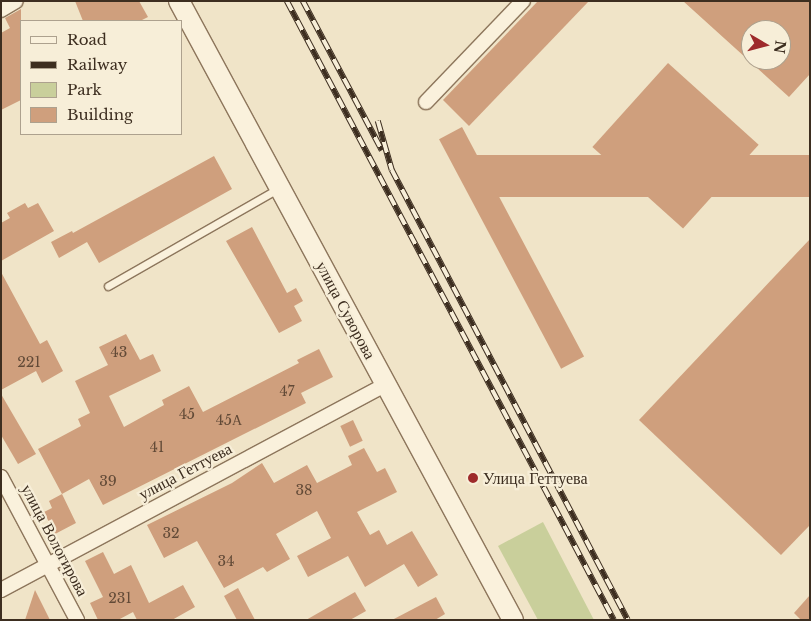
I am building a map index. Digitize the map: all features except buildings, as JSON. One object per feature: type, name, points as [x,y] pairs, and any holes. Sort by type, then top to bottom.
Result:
[{"type":"street","points":[[1,10],[16,1]]},
{"type":"street","name":"улица Суворова","points":[[179,1],[513,620]]},
{"type":"street","points":[[426,102],[522,1]]},
{"type":"street","name":"улица Геттуева","points":[[1,590],[386,384]]},
{"type":"street","name":"улица Вологирова","points":[[1,477],[77,620]]},
{"type":"lane","points":[[108,286],[280,188]]},
{"type":"green space","points":[[543,522],[594,620],[538,620],[498,546]]},
{"type":"railway","points":[[287,1],[614,620]]},
{"type":"railway","points":[[303,1],[382,150]]},
{"type":"railway","points":[[378,121],[392,170],[628,620]]},
{"type":"place","name":"Улица Геттуева","points":[[473,478]]}]
